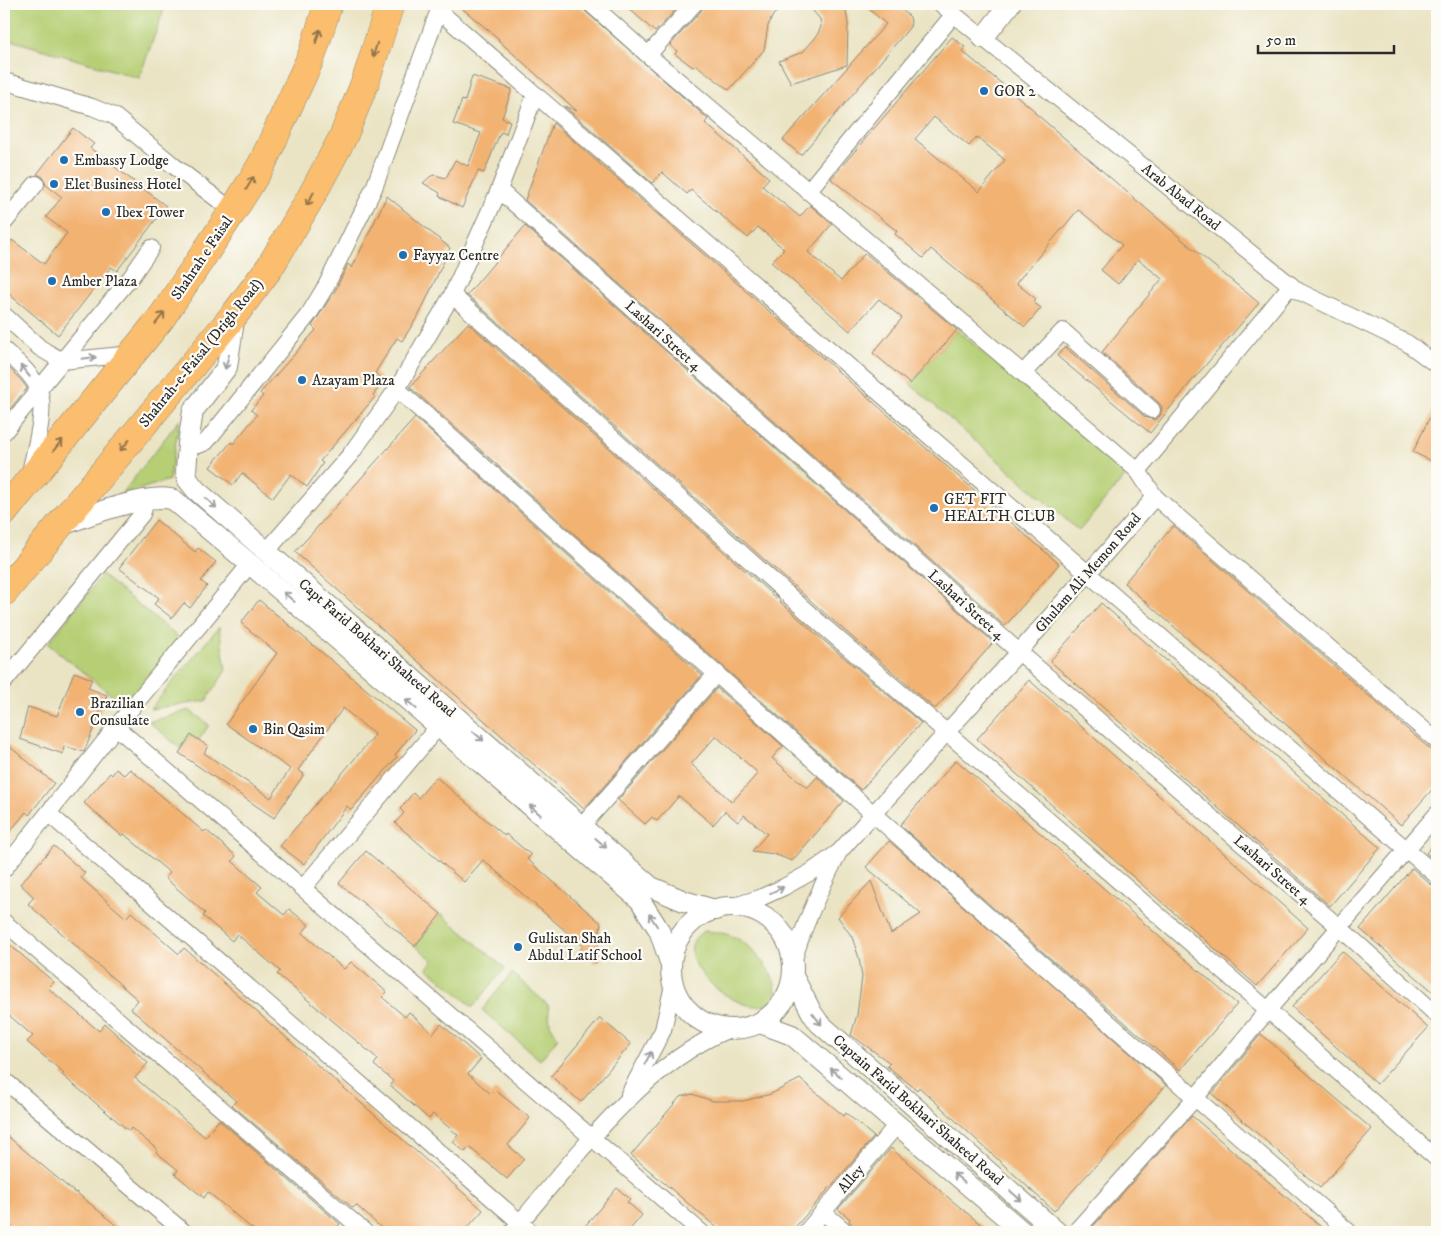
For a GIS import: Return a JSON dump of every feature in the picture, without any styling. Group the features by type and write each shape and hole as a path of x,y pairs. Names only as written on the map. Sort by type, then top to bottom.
{"highway":[{"name":"Shahrah e Faisal","path":"28,483 162,317 233,211 262,164 308,64 328,4"},
{"name":"Shahrah-e-Faisal (Drigh Road)","path":"4,592 235,314 270,267 343,137 366,80 390,4"},
{"path":"4,512 28,483"}],"street":[{"path":"591,4 648,55 1138,471 1155,497 1437,741"},
{"path":"648,55 694,4"},
{"path":"983,38 1010,4"},
{"path":"188,444 199,445 206,442 309,314 326,286 374,188 440,7 535,95 1437,876"},
{"path":"808,191 948,9"},
{"name":"Arab Abad Road","path":"948,9 1298,291 1407,343 1437,365"},
{"path":"4,81 92,106 114,116 174,166 233,211"},
{"path":"4,869 116,727 258,558 350,455 397,389 452,295 499,190 535,95"},
{"path":"4,223 36,184"},
{"name":"Lashari Street 4","path":"499,190 1019,652 1437,1015"},
{"path":"4,432 131,277 151,248"},
{"path":"1138,471 1291,285"},
{"path":"452,295 822,626 1268,1010 1437,1159"},
{"name":"Capt Farid Bokhari Shaheed Road","path":"235,314 227,367 193,411 188,444 186,472 188,480 258,558 438,727 640,900 659,930 671,965"},
{"path":"4,315 40,348 62,361 132,354"},
{"path":"1022,373 1063,331 1152,410"},
{"path":"4,350 23,368 39,388 42,408 28,483"},
{"path":"397,389 1036,959 1349,1232"},
{"name":"Capt Farid Bokhari Shaheed Road","path":"58,526 145,500 161,497 174,500 258,558 581,826 651,887 684,901 723,908"},
{"name":"Ghulam Ali Memon Road","path":"839,852 1155,497"},
{"path":"4,682 142,514 145,500"},
{"path":"581,826 717,674"},
{"path":"116,727 701,1232"},
{"path":"303,888 438,727"},
{"path":"49,814 521,1229 592,1139 626,1101 687,1051 706,1039 727,1030"},
{"path":"1075,1232 1196,1097 1268,1010 1437,814"},
{"path":"673,985 682,1003 696,1018 705,1024 727,1030 738,1030 760,1023 776,1012 787,995 801,935 812,907 839,852"},
{"path":"626,1101 663,1030 673,985 671,965 675,947 685,930 698,917 760,898 784,887 811,872 839,852"},
{"path":"723,908 747,909 762,915 775,924 784,935 790,948 793,969"},
{"path":"4,922 365,1232"},
{"name":"Captain Farid Bokhari Shaheed Road","path":"793,969 812,1013 819,1023 1057,1232"},
{"name":"Captain Farid Bokhari Shaheed Road","path":"760,1023 792,1036 896,1126 1024,1232"},
{"path":"4,1080 184,1232"},
{"name":"Alley","path":"806,1232 896,1126"},
{"path":"823,1212 846,1232"}],"green space":[{"path":"4,4 166,4 139,78 4,38"},
{"path":"957,330 1127,474 1079,531 910,384"},
{"path":"180,419 169,480 121,495"},
{"path":"102,575 185,643 130,710 48,644"},
{"path":"219,627 226,670 206,701 150,709"},
{"path":"189,710 209,725 199,740 191,735 181,749 149,722"},
{"path":"441,914 505,968 473,1007 427,968 433,960 415,946"},
{"path":"705,931 722,933 746,944 763,963 775,985 775,995 770,1002 758,1006 745,1004 731,998 704,977 696,964 692,951 694,940"},
{"path":"512,973 548,1005 550,1024 558,1038 540,1060 482,1010"}],"building":[{"path":"457,4 577,4 708,119 705,123 769,178 762,186 800,217 810,205 832,224 808,252 841,281 865,253 957,330 910,384 873,353 902,318 879,299 850,331 771,262 784,249 758,227 748,238 691,190 687,194 662,172 652,183 564,106 577,111 499,39"},
{"path":"624,4 681,4 655,32"},
{"path":"704,4 787,4 773,15 768,26 764,50 729,90 696,65 693,67 675,54 677,51 670,45 701,11"},
{"path":"807,4 845,4 848,24 847,65 791,83 779,61 803,52 816,37 821,27 820,19"},
{"path":"863,4 895,4 910,17 910,27 801,155 783,140 886,24"},
{"path":"952,37 965,47 962,51 1259,303 1150,433 1057,356 1065,347 1145,417 1155,420 1160,416 1162,407 1159,403 1102,352 1162,279 1138,259 1118,284 1101,270 1122,245 1080,211 1078,210 1016,283 1036,299 1033,302 1041,308 1025,327 931,249 923,258 895,234 897,231 831,179","holes":["934,117 969,146 977,137 1005,160 979,192 915,139"]},
{"path":"472,76 512,89 502,118 510,121 506,134 501,132 498,138 484,173 478,171 462,208 439,196 440,193 423,183 435,175 446,178 455,160 468,166 481,133 453,124 462,100 465,101"},
{"path":"553,123 1059,564 1005,626 525,200"},
{"path":"73,128 94,144 90,148 166,206 117,271 111,267 58,335 4,290 4,251 12,240 44,264 67,233 46,217 62,197 46,185 43,177 37,174"},
{"path":"387,196 450,248 420,313 402,341 397,338 375,373 384,381 373,395 375,397 320,461 323,463 307,487 291,474 273,498 242,473 233,485 210,467 231,442 233,444 257,415 251,410 263,396 260,393 316,330 312,326 335,291 348,264 352,268"},
{"path":"525,226 992,641 992,644 936,708 829,617 467,295"},
{"path":"468,323 815,633 921,723 861,790 410,387"},
{"path":"4,363 27,388 10,409 4,404"},
{"path":"1437,402 1437,464 1413,452"},
{"path":"415,418 702,675 584,809 295,552"},
{"path":"156,520 195,552 198,548 216,562 201,581 207,586 190,608 184,603 172,618 154,604 159,598 119,568"},
{"path":"1173,526 1430,749 1437,751 1437,784 1401,825 1124,583"},
{"path":"259,600 415,730 395,755 397,757 351,810 347,806 304,864 280,846 375,735 343,708 298,770 304,774 274,818 179,753 191,735 208,746 204,753 271,798 290,769 226,724 277,653 241,623"},
{"path":"1101,603 1380,848 1330,906 1050,661"},
{"name":"Brazilian Consulate","path":"74,672 92,679 88,688 107,695 84,752 64,746 63,754 20,739 28,707 57,716"},
{"path":"1029,680 1308,928 1257,986 977,739"},
{"path":"717,688 783,746 772,758 807,788 817,777 844,801 792,861 774,854 752,851 767,834 744,815 738,822 725,811 713,825 679,796 657,821 652,817 645,824 618,800","holes":["716,736 758,773 732,802 691,764"]},
{"path":"4,742 54,783 29,815 26,812 4,839"},
{"path":"956,760 1237,1004 1180,1070 900,825"},
{"path":"116,769 124,775 130,769 204,832 206,830 236,856 232,861 262,887 257,892 284,915 289,909 309,925 302,933 344,969 351,962 387,992 382,997 405,1017 409,1012 433,1034 441,1024 481,1059 468,1074 491,1094 495,1090 530,1118 508,1145 524,1159 507,1179 469,1147 465,1152 453,1142 458,1135 433,1114 429,1119 390,1085 393,1081 374,1065 378,1059 277,974 280,971 237,934 232,941 203,916 205,913 165,878 170,873 124,834 122,836 84,803 110,773 112,775"},
{"path":"436,777 505,836 506,834 531,855 527,859 601,923 596,964 580,950 583,946 483,860 464,882 395,823 404,813 400,809 413,793 418,798"},
{"path":"1437,840 1437,863 1426,853"},
{"path":"889,841 1166,1085 1054,1211 919,1087 917,1090 887,1066 890,1063 851,1035 857,1015 862,977 859,958 852,937 838,917 871,881 891,934 921,914 866,867"},
{"path":"54,846 85,873 81,878 126,918 131,912 179,954 184,948 483,1210 464,1232 386,1232 356,1205 353,1208 232,1105 236,1101 131,1009 138,1000 28,904 34,897 20,884"},
{"path":"366,851 441,914 415,946 339,883"},
{"path":"1412,868 1430,884 1437,886 1437,995 1360,929"},
{"path":"4,940 54,982 48,988 99,1031 105,1024 148,1063 135,1078 205,1137 219,1120 340,1224 332,1232 256,1232 208,1192 204,1198 175,1174 178,1170 156,1152 158,1150 131,1128 129,1131 62,1075 64,1073 27,1042 33,1036 4,1011"},
{"path":"1342,951 1428,1028 1377,1084 1292,1007"},
{"path":"600,1018 631,1044 581,1102 551,1076"},
{"path":"1261,1034 1372,1129 1320,1188 1212,1094"},
{"path":"800,1079 844,1116 846,1113 874,1137 791,1232 722,1232 631,1155 680,1097 692,1094 713,1101 743,1101 771,1094"},
{"path":"1192,1116 1262,1176 1327,1232 1088,1232"},
{"path":"4,1133 124,1232 19,1232 4,1220"},
{"path":"891,1148 990,1232 856,1232 849,1221 850,1219 838,1209"},
{"path":"617,1188 630,1199 627,1202 642,1215 628,1232 580,1232"}],"place":[{"name":"GOR 2","path":"984,91"},
{"name":"Embassy Lodge","path":"64,160"},
{"name":"Elet Business Hotel","path":"54,184"},
{"name":"Ibex Tower","path":"106,212"},
{"name":"Fayyaz Centre","path":"403,255"},
{"name":"Amber Plaza","path":"52,281"},
{"name":"Azayam Plaza","path":"302,380"},
{"name":"GET FIT HEALTH CLUB","path":"934,508"},
{"name":"Brazilian Consulate","path":"80,712"},
{"name":"Bin Qasim","path":"253,729"},
{"name":"Gulistan Shah Abdul Latif School","path":"518,947"}]}
